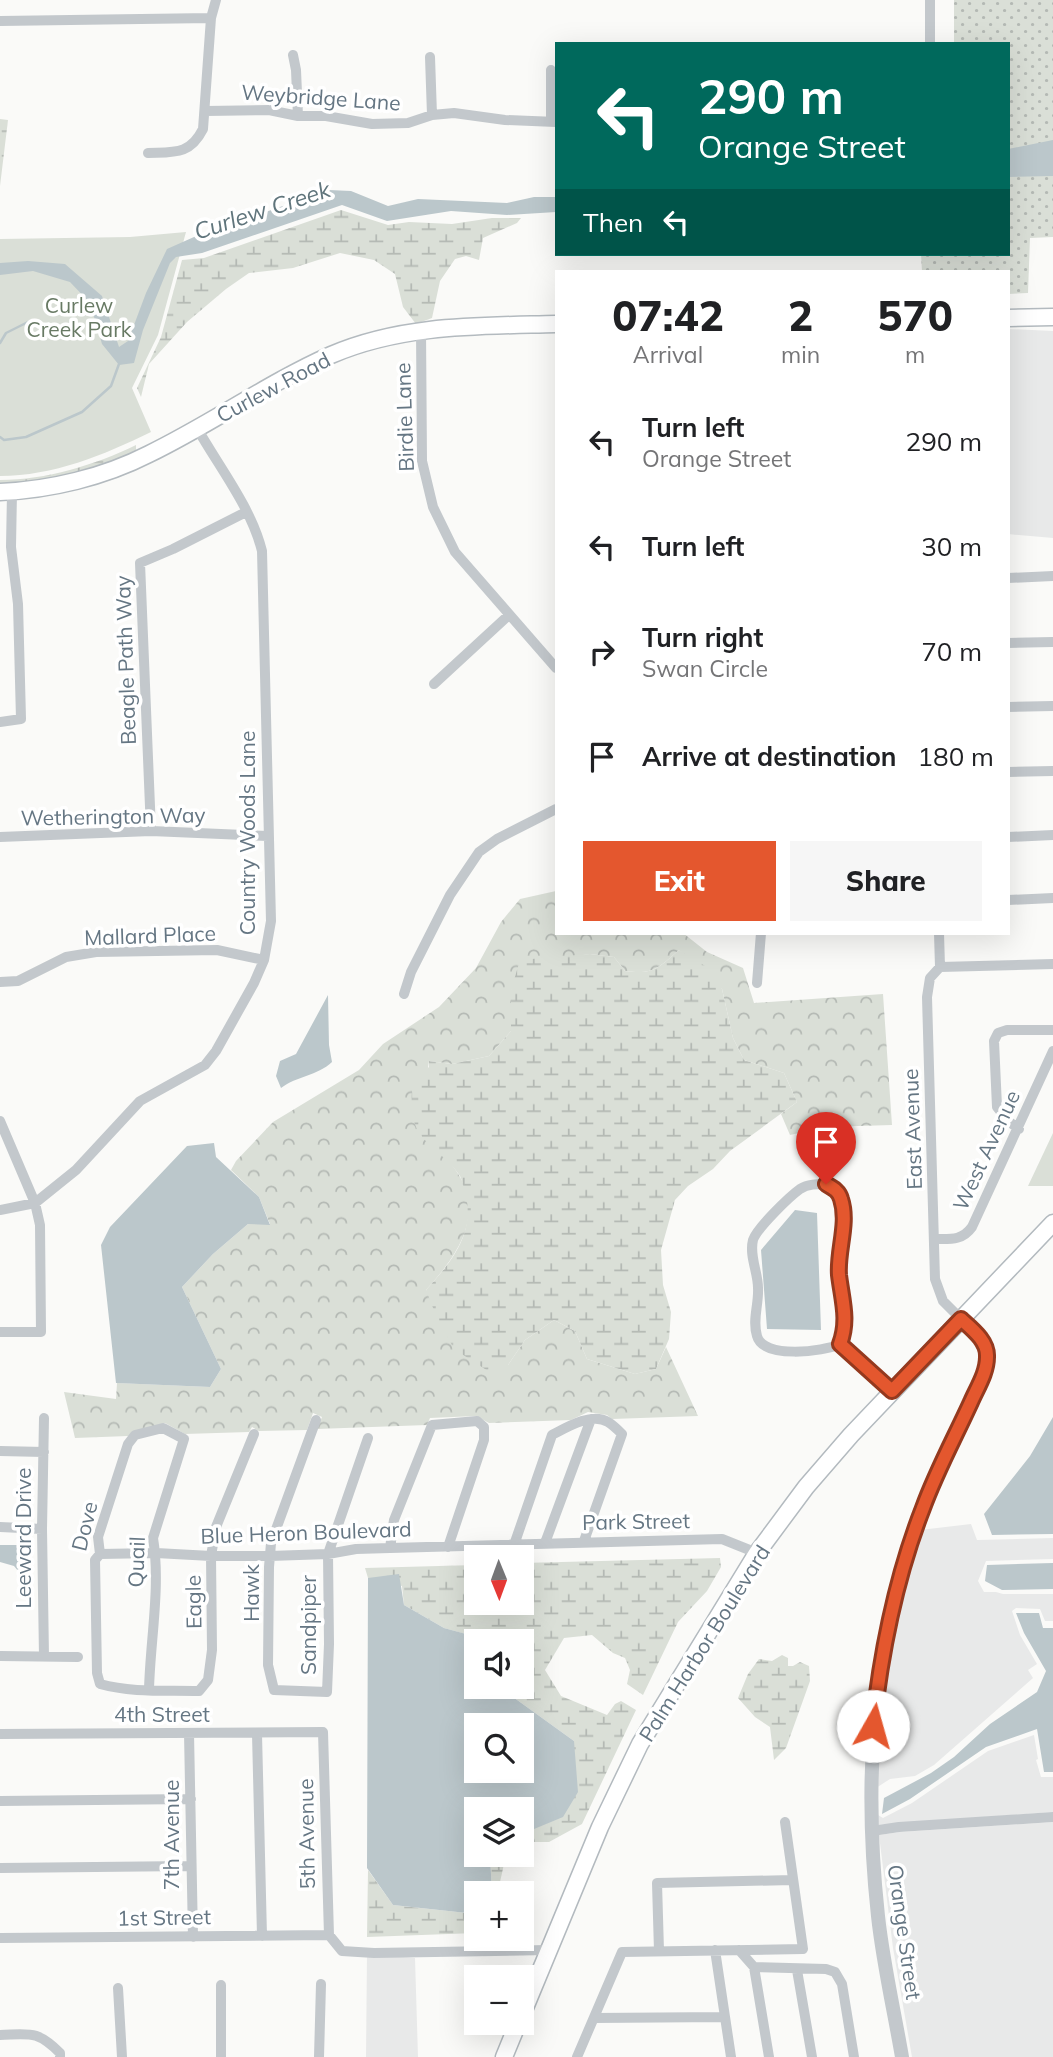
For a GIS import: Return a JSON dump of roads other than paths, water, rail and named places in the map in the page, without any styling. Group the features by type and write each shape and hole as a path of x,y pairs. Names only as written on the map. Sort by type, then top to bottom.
{"main road":[{"path":"1010,318 1053,317"},
{"name":"Curlew Road","path":"6,492 59,484 146,456 332,355 383,337 460,327 555,324"},
{"name":"Palm Harbor Boulevard","path":"534,1985 600,1827 640,1744 757,1553 806,1488 892,1391 1053,1223"},
{"path":"508,2056 514,2035"}],"street":[{"path":"148,153 189,149 203,130 206,111 206,63 211,18 216,0"},
{"path":"930,0 930,42"},
{"path":"0,21 211,18"},
{"path":"293,55 298,116"},
{"path":"430,57 432,115"},
{"path":"551,70 554,121"},
{"name":"Weybridge Lane","path":"206,111 269,110 372,124 408,123 432,115 454,113 505,120 554,121"},
{"name":"Birdie Lane","path":"421,330 422,461 433,508 455,552 555,667"},
{"name":"Country Woods Lane","path":"0,1210 35,1203 76,1170 140,1101 205,1065 254,984 264,960 271,921 262,551 246,512 197,428"},
{"path":"0,722 21,719 18,604 5,546 6,492"},
{"name":"Beagle Path Way","path":"151,831 140,563 246,512"},
{"path":"1010,578 1053,576"},
{"path":"435,684 509,615"},
{"path":"1010,643 1053,642"},
{"path":"1010,708 1053,706"},
{"path":"1010,772 1053,771"},
{"path":"404,994 411,972 450,895 479,852 496,839 555,810"},
{"name":"Wetherington Way","path":"0,837 151,831 268,836"},
{"path":"1010,836 1053,835"},
{"path":"1010,900 1053,898"},
{"path":"757,983 761,935"},
{"name":"East Avenue","path":"939,935 940,967 930,978 927,998 935,1279 943,1301 961,1319"},
{"name":"Mallard Place","path":"0,982 19,981 66,957 96,953 217,950 264,960"},
{"path":"940,967 1053,964"},
{"path":"1019,1129 1007,1121 997,1107 994,1041 998,1033 1007,1030 1053,1030"},
{"name":"West Avenue","path":"934,1240 957,1239 966,1235 1019,1129 1053,1051"},
{"path":"0,1121 35,1203 41,1249 41,1332 0,1332"},
{"path":"826,1184 836,1190 842,1200 843,1233 839,1273 845,1300 845,1330 840,1344 827,1350 775,1351 764,1347 757,1339 754,1325 759,1286 752,1255 753,1241 758,1230 800,1189 811,1185 826,1184"},
{"name":"Orange Street","path":"902,2057 878,1919 872,1831 875,1701 896,1592 923,1507 986,1367 987,1351 983,1340 961,1319"},
{"path":"840,1344 892,1391"},
{"name":"Leeward Drive","path":"44,1418 44,1657"},
{"path":"545,1543 591,1419"},
{"path":"514,1545 552,1435 591,1419 607,1420 622,1434 584,1542"},
{"name":"Hawk","path":"274,1690 268,1665 271,1543 316,1420"},
{"path":"390,1548 394,1520 432,1425 477,1421 484,1427 484,1440 448,1546"},
{"name":"Dove","path":"149,1690 100,1684 97,1673 93,1574 95,1560 100,1554 98,1537 128,1444 135,1435 163,1428 184,1439"},
{"name":"Eagle","path":"149,1690 199,1691 208,1680 212,1650 211,1556 216,1527 254,1434"},
{"name":"Sandpiper","path":"274,1690 327,1692 328,1555 368,1438"},
{"name":"Quail","path":"149,1690 156,1553 153,1538 184,1439"},
{"path":"0,1451 44,1452"},
{"path":"0,1527 42,1529"},
{"name":"Park Street","path":"514,1545 722,1539 757,1553"},
{"name":"Blue Heron Boulevard","path":"100,1554 328,1555 356,1549 464,1546"},
{"path":"0,1656 78,1657"},
{"name":"4th Street","path":"0,1734 323,1732"},
{"name":"5th Avenue","path":"323,1732 329,1935"},
{"name":"7th Avenue","path":"188,1733 193,1937"},
{"path":"257,1734 262,1936"},
{"path":"0,1801 191,1799"},
{"path":"872,1831 1053,1817"},
{"path":"578,2057 622,1952 803,1949 785,1822"},
{"path":"0,1868 190,1866"},
{"path":"659,1951 657,1883 792,1880"},
{"path":"329,1935 342,1951 374,1953 548,1950"},
{"name":"1st Street","path":"0,1938 329,1935"},
{"path":"715,1950 731,2057"},
{"path":"739,1950 754,1967 769,2057"},
{"path":"754,1967 826,1969 835,1972 839,1976 854,2057"},
{"path":"797,1970 812,2057"},
{"path":"319,2057 321,1984"},
{"path":"221,1985 221,2057"},
{"path":"118,1988 122,2057"},
{"path":"594,2018 725,2017"},
{"path":"0,2035 32,2034 45,2038 60,2053 60,2057"}],"waterway":[{"path":"0,343 6,333 28,322"},
{"path":"0,437 4,440 26,437 82,412 111,386 119,364"}],"water label":[{"name":"Curlew Creek","path":"262,210"}],"park label":[{"name":"Curlew Creek Park","path":"79,317"}]}
